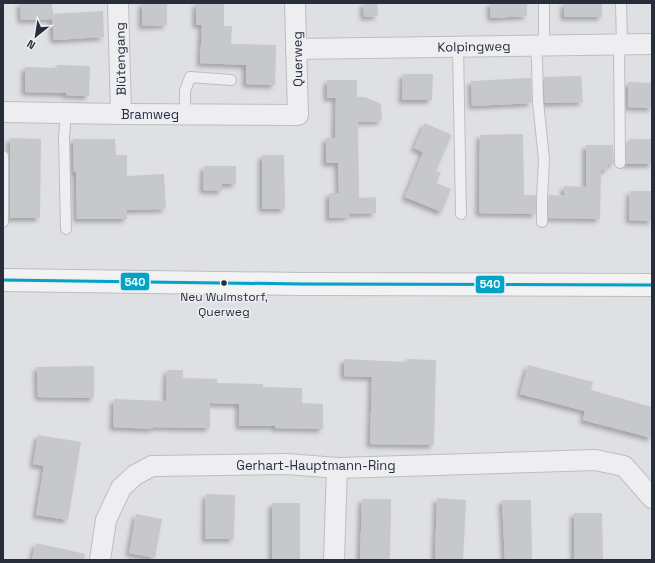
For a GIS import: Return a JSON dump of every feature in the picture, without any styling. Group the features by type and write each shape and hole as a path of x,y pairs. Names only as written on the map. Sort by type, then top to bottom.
{"main road":[{"path":"3,280 302,284 652,285"}],"street":[{"name":"Blütengang","path":"118,3 121,114"},
{"name":"Querweg","path":"296,3 298,115"},
{"name":"Kolpingweg","path":"296,49 652,44"},
{"name":"Bramweg","path":"3,112 298,115"},
{"name":"Gerhart-Hauptmann-Ring","path":"100,560 106,520 121,488 135,475 152,466 287,464 336,468 595,460 624,466 652,498"},
{"path":"334,560 336,468"}],"lane":[{"path":"542,222 544,159 538,102 538,60 544,3"},
{"path":"620,164 621,3"},
{"path":"458,47 461,214"},
{"path":"185,115 184,91 190,77 231,80"},
{"path":"66,113 64,138 66,229"},
{"path":"3,156 3,222"}],"building":[{"path":"20,3 52,3 53,14 103,11 104,37 54,40 52,19 21,20"},
{"path":"142,3 167,3 167,25 142,26"},
{"path":"196,3 224,3 224,26 232,26 231,44 276,45 275,85 246,84 246,65 200,63 202,25 196,25"},
{"path":"363,3 377,3 378,16 364,17"},
{"path":"490,3 527,3 527,16 491,18"},
{"path":"564,3 602,3 602,17 564,17"},
{"path":"57,65 90,66 89,96 66,95 66,93 25,92 25,67 57,68"},
{"path":"403,74 433,74 432,100 402,100"},
{"path":"581,76 583,102 545,103 544,77"},
{"path":"531,78 532,103 472,106 471,81"},
{"path":"327,80 357,80 357,97 365,97 381,104 382,121 358,122 359,198 376,197 376,213 349,214 350,217 329,218 329,193 339,193 338,163 326,163 326,138 335,138 336,98 327,98"},
{"path":"628,82 652,83 652,108 628,107"},
{"path":"425,123 452,135 436,171 441,173 436,183 451,189 442,212 405,197 423,152 414,148"},
{"path":"523,134 524,195 536,195 536,214 479,213 480,135"},
{"path":"10,138 41,139 40,218 10,218"},
{"path":"73,139 115,139 116,155 127,155 127,176 164,174 166,209 127,210 127,219 77,219 76,172 74,172"},
{"path":"630,139 652,139 652,164 626,164 626,144 630,144"},
{"path":"586,145 613,145 614,164 608,164 608,170 601,170 600,219 548,218 549,195 564,196 564,186 586,187"},
{"path":"262,155 284,155 285,209 262,209"},
{"path":"204,166 236,166 236,184 222,184 222,191 203,190"},
{"path":"630,191 652,191 652,221 629,220"},
{"path":"344,359 406,362 407,359 436,360 434,445 370,444 372,377 344,376"},
{"path":"528,365 593,382 591,390 652,407 652,438 583,420 585,411 520,394"},
{"path":"94,366 94,398 38,397 37,367"},
{"path":"167,370 183,370 183,378 217,379 217,383 263,384 263,387 302,388 302,403 323,404 323,429 275,428 275,426 239,426 239,404 210,403 210,428 153,427 153,429 113,427 114,399 166,401"},
{"path":"38,435 81,442 68,520 36,515 44,466 33,464"},
{"path":"206,494 235,495 234,539 205,539"},
{"path":"437,498 466,500 463,560 435,560"},
{"path":"362,499 391,499 390,560 360,560"},
{"path":"502,500 531,500 532,560 505,560"},
{"path":"272,503 300,503 300,560 272,560"},
{"path":"574,513 602,513 603,560 574,560"},
{"path":"136,514 162,519 155,558 129,553"},
{"path":"36,543 85,554 84,560 32,560"}],"transit line":[{"name":"540","path":"3,280 302,284 652,285"}],"place":[{"name":"Neu Wulmstorf, Querweg","path":"224,283"}]}
